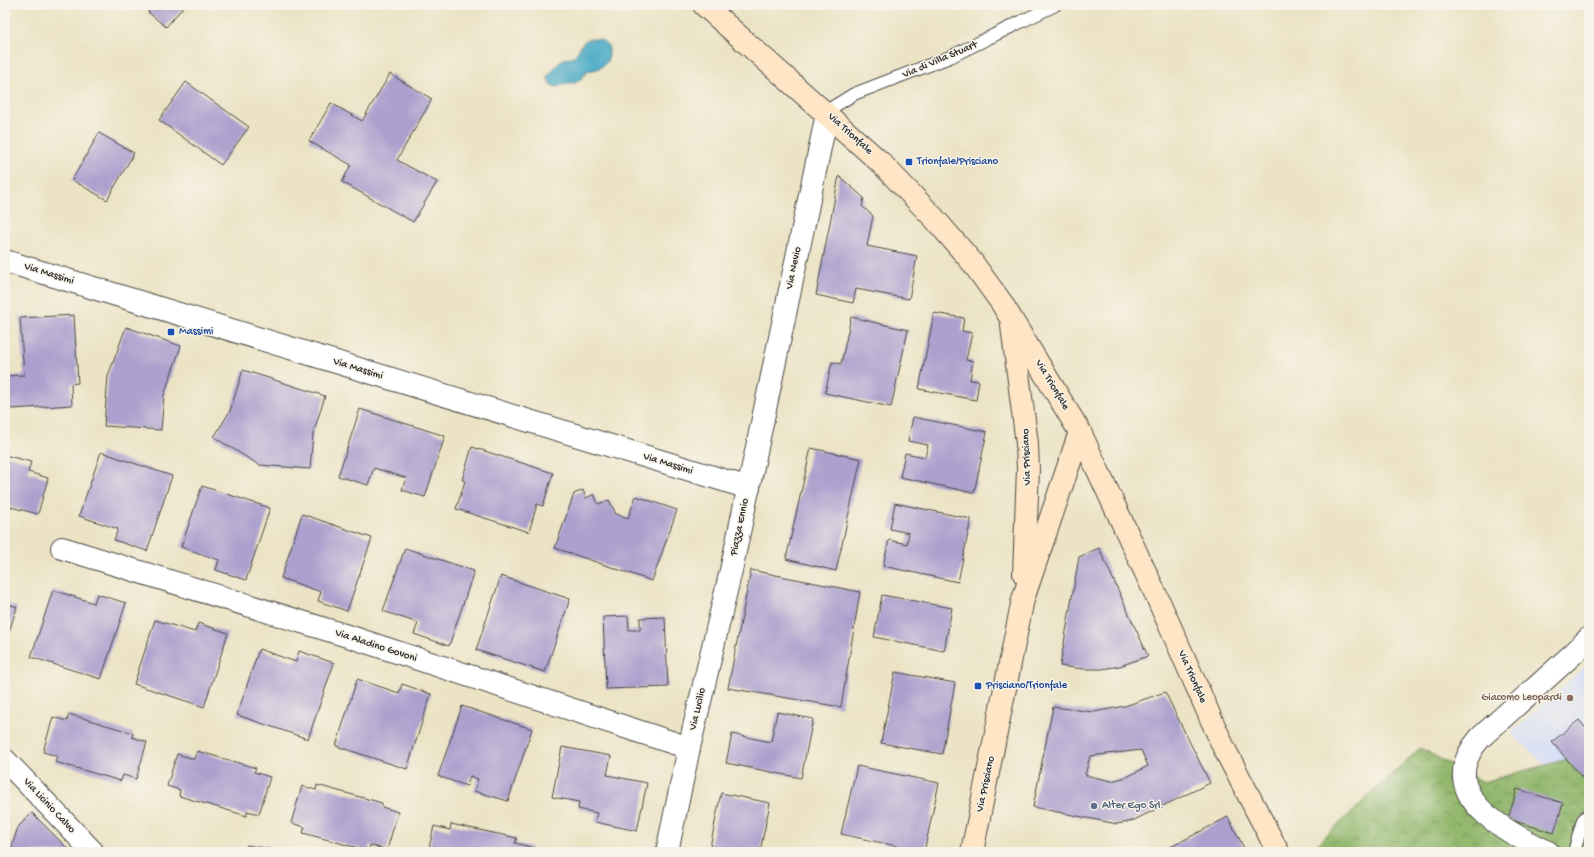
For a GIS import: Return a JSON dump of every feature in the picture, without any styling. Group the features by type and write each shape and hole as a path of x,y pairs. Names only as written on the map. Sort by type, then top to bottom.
{"main road":[{"name":"Via Trionfale","path":"704,5 880,162 934,218 972,262 1010,316 1080,432 1157,597 1224,748 1278,852"},
{"name":"Via Prisciano","path":"1010,316 1026,423 1028,469 1023,599"},
{"name":"Via Prisciano","path":"972,852 1023,599 1080,432"}],"street":[{"name":"Via Nevio","path":"762,422 827,114"},
{"name":"Via Massimi","path":"5,261 712,477"},
{"name":"Piazza Ennio","path":"732,566 762,422"},
{"name":"Piazza Ennio","path":"712,477 749,488"},
{"name":"Via Aladino Govoni","path":"62,548 346,636 689,748"},
{"name":"Via Lucilio","path":"667,852 689,748 732,566"},
{"path":"1548,852 1498,824 1485,814 1468,793 1464,770 1469,754 1480,738 1589,638"},
{"name":"Via Licinio Calvo","path":"5,760 93,852"}],"lane":[{"name":"Via di Villa Stuart","path":"827,114 833,107 854,94 950,57 1055,5"},
{"path":"1574,852 1583,820 1589,814"}],"shaded area":[{"name":"Giacomo Leopardi","path":"1589,663 1589,788 1575,792 1511,733"}],"green space":[{"path":"1420,748 1483,782 1589,753 1589,852 1309,852"}],"water":[{"path":"589,39 599,39 607,44 609,56 607,62 600,68 587,72 579,81 575,83 568,83 557,87 551,85 547,77 561,61 574,56 583,42"}],"building":[{"path":"154,5 185,5 166,27 148,12"},
{"path":"390,74 432,99 397,160 437,182 413,222 342,182 351,165 309,141 331,103 362,121"},
{"path":"186,82 249,127 221,165 159,120"},
{"path":"99,133 134,153 107,200 72,180"},
{"path":"839,176 864,198 862,206 873,216 867,246 917,256 909,299 856,289 853,303 816,295"},
{"path":"934,313 964,318 962,331 972,333 966,360 973,361 970,380 979,381 976,400 919,389"},
{"path":"74,315 78,383 71,384 72,405 12,409 5,404 5,376 24,375 20,318"},
{"path":"851,317 908,330 891,407 825,393 832,362 841,364"},
{"path":"126,327 181,346 164,395 161,430 104,426 108,376"},
{"path":"243,370 325,396 313,434 310,469 259,465 214,437 230,411"},
{"path":"360,409 445,436 425,497 402,490 406,478 374,468 368,485 338,476"},
{"path":"913,417 987,432 974,493 900,477 905,453 925,457 928,445 908,441"},
{"path":"472,447 553,473 543,506 537,504 529,532 456,509 465,481 462,480"},
{"path":"811,448 861,459 836,571 786,559"},
{"path":"101,452 172,476 147,551 114,540 118,529 79,516"},
{"path":"5,455 31,462 28,472 48,478 38,514 7,506 5,513"},
{"path":"202,486 270,508 246,580 216,570 219,560 181,547"},
{"path":"583,490 586,498 594,494 598,504 609,500 616,514 628,518 636,496 677,510 652,581 555,548 574,494"},
{"path":"895,503 971,519 958,582 883,566 889,540 907,544 909,533 890,529"},
{"path":"302,514 372,538 347,611 318,601 321,592 281,578"},
{"path":"5,532 9,533 5,547"},
{"path":"405,548 474,571 449,646 414,634 418,623 383,611"},
{"path":"1099,548 1148,656 1120,666 1102,669 1084,669 1060,666 1079,557"},
{"path":"751,570 860,592 841,707 728,688"},
{"path":"501,576 570,599 545,672 476,650"},
{"path":"53,590 94,603 97,594 126,603 101,679 31,657"},
{"path":"882,595 952,608 944,651 874,637"},
{"path":"5,603 17,607 5,644"},
{"path":"628,616 629,630 640,630 640,618 665,617 668,687 606,689 603,617"},
{"path":"155,620 195,632 198,623 228,633 204,707 134,684"},
{"path":"259,649 296,662 299,651 334,663 308,739 237,715"},
{"path":"895,672 955,683 942,754 881,743"},
{"path":"357,679 399,693 402,684 431,694 407,769 336,746"},
{"path":"1165,692 1210,783 1132,821 1117,824 1033,807 1053,707 1094,712 1125,706","holes":["1141,750 1148,766 1127,777 1111,781 1085,775 1090,756"]},
{"path":"462,706 532,729 508,801 474,791 478,779 470,776 467,786 438,776"},
{"path":"777,712 813,719 801,778 726,763 732,734 771,742"},
{"path":"69,714 133,733 132,737 147,742 136,779 123,775 121,781 55,762 57,756 43,752 53,717 67,721"},
{"path":"1579,720 1589,732 1589,779 1586,782 1552,742"},
{"path":"562,747 611,756 607,775 647,783 637,831 595,822 597,813 578,809 579,802 552,797"},
{"path":"197,751 256,768 254,772 270,777 259,814 247,811 247,816 179,796 180,790 167,786 177,754 194,759"},
{"path":"857,766 939,783 924,852 841,834"},
{"path":"317,785 382,803 382,807 398,812 387,850 370,845 369,851 303,833 305,827 291,823 302,786 316,790"},
{"path":"1517,789 1563,803 1554,833 1508,819"},
{"path":"721,793 770,803 760,852 709,852"},
{"path":"32,813 71,852 10,852 18,827"},
{"path":"1228,817 1246,852 1161,852"},
{"path":"451,824 517,838 515,843 531,847 530,852 428,852 434,826 450,830"},
{"path":"247,845 281,851 281,852 245,852"},
{"path":"1028,849 1040,851 1040,852 1028,852"}],"place":[{"name":"Trionfale/Prisciano","path":"909,162"},
{"name":"Massimi","path":"171,332"},
{"name":"Prisciano/Trionfale","path":"978,686"},
{"name":"Giacomo Leopardi","path":"1570,698"},
{"name":"Alter Ego Srl.","path":"1094,806"}]}
